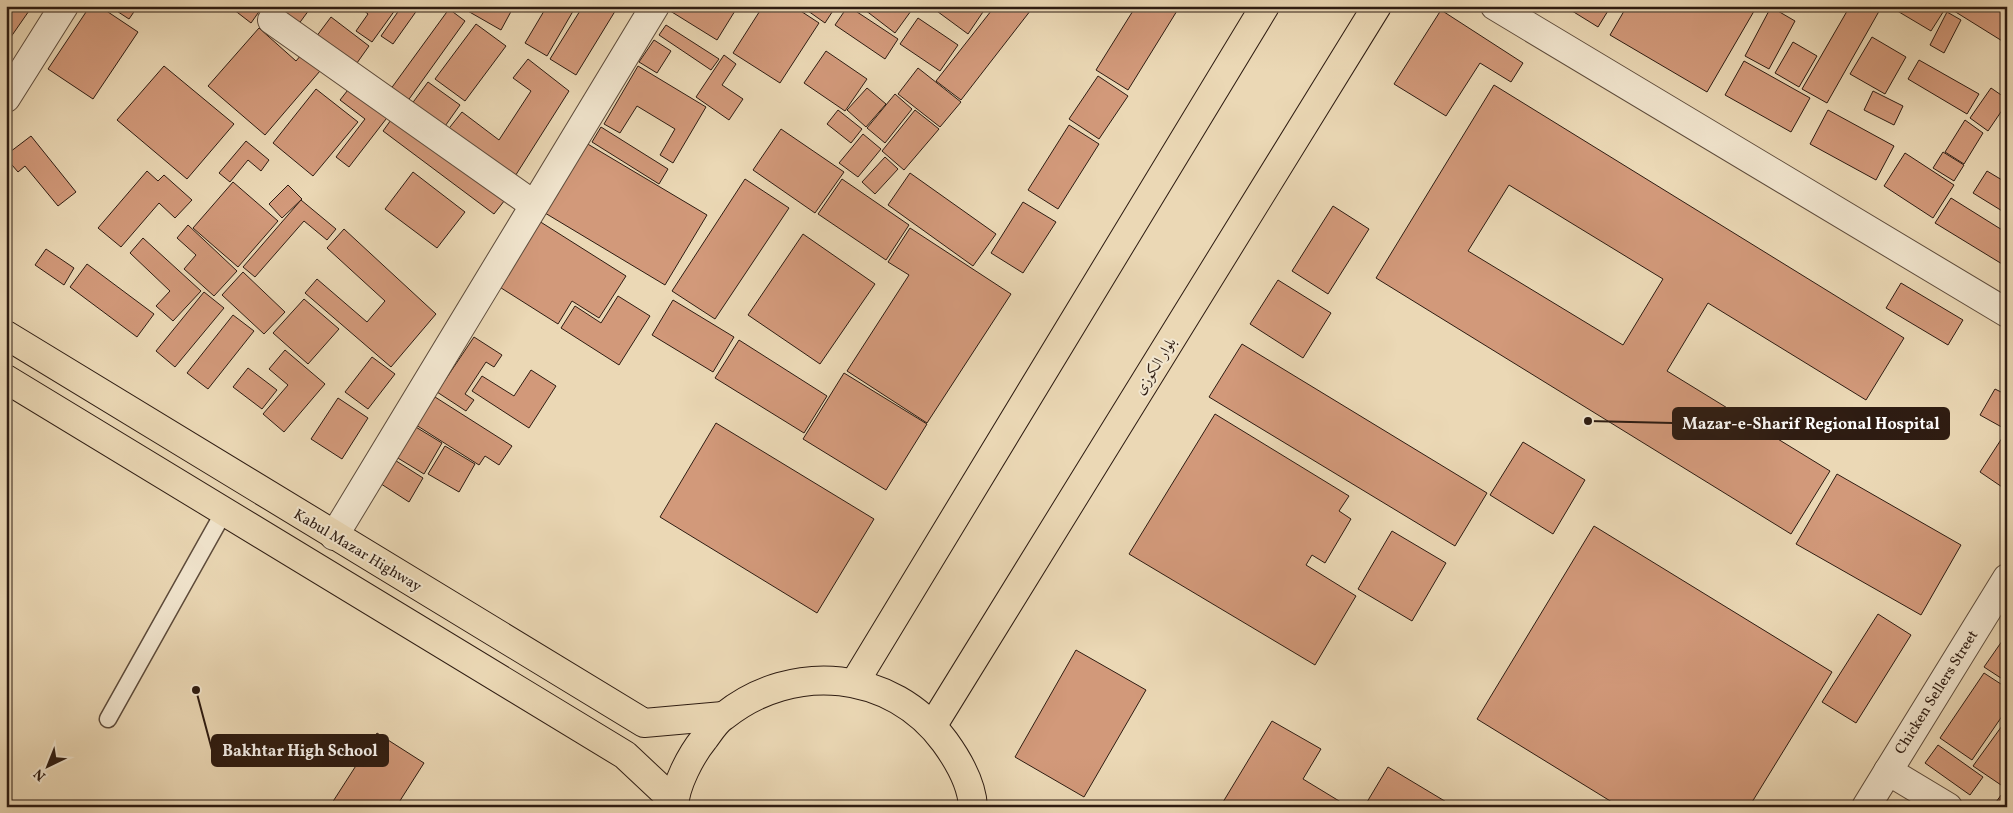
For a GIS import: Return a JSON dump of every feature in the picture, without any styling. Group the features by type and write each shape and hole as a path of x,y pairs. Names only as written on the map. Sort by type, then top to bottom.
{"main road":[{"path":"855,682 1265,6"},
{"name":"بلوار الکوزی","path":"932,725 1377,6"},
{"name":"Kabul Mazar Highway","path":"6,335 644,723 723,716"},
{"path":"6,379 225,510 625,755 674,804 691,755 723,716 762,691 808,680 855,682 897,698 932,725 959,761 973,807"}],"street":[{"path":"6,98 64,6"},
{"path":"334,536 655,6"},
{"path":"1494,6 2007,313"},
{"path":"272,20 534,205"},
{"name":"Chicken Sellers Street","path":"1866,807 2007,578"},
{"path":"1888,771 1948,807"}],"lane":[{"path":"108,719 225,510"}],"building":[{"path":"14,6 31,8 6,44 6,17"},
{"path":"90,6 99,6 138,32 93,99 48,69"},
{"path":"109,6 138,6 129,19"},
{"path":"229,6 263,6 251,23"},
{"path":"268,6 312,6 295,29"},
{"path":"358,6 398,6 372,42 356,31 368,14"},
{"path":"402,6 420,6 393,44 381,36"},
{"path":"468,6 514,6 501,30 466,10"},
{"path":"547,6 576,6 547,56 525,43"},
{"path":"583,6 617,8 576,75 550,59"},
{"path":"668,6 738,6 717,40 667,9"},
{"path":"763,6 793,6 819,23 780,83 733,53"},
{"path":"801,6 836,6 825,23"},
{"path":"848,6 898,39 885,59 835,25"},
{"path":"868,6 905,6 911,11 895,33 865,10"},
{"path":"930,6 987,6 968,34"},
{"path":"995,6 1034,6 961,100 936,81"},
{"path":"1136,6 1180,6 1128,90 1096,70"},
{"path":"1564,6 1611,6 1598,27"},
{"path":"1627,6 1757,6 1707,92 1610,35"},
{"path":"1850,6 1882,6 1827,103 1802,89"},
{"path":"1889,6 1941,6 1945,9 1931,31"},
{"path":"1946,6 1997,6 2007,12 2007,44"},
{"path":"1771,7 1795,21 1769,69 1745,56"},
{"path":"449,9 465,21 407,102 390,90"},
{"path":"1441,10 1523,63 1511,82 1480,63 1446,116 1394,84"},
{"path":"1947,12 1961,20 1944,53 1930,45"},
{"path":"331,17 369,46 352,70 313,41"},
{"path":"918,18 958,45 940,71 900,44"},
{"path":"476,24 506,46 465,101 435,79"},
{"path":"666,25 719,59 711,70 659,35"},
{"path":"259,28 296,61 307,48 326,64 265,135 208,86"},
{"path":"1872,37 1906,57 1885,94 1850,74"},
{"path":"654,40 671,51 657,73 639,62"},
{"path":"1793,42 1817,56 1799,87 1775,73"},
{"path":"826,51 867,79 845,111 804,83"},
{"path":"724,55 736,64 722,85 743,99 729,120 696,97"},
{"path":"528,59 569,91 512,181 446,132 462,112 499,140 531,91 513,78"},
{"path":"1919,60 1979,94 1967,114 1908,79"},
{"path":"1744,61 1810,98 1791,132 1725,95"},
{"path":"164,66 234,124 187,179 117,120"},
{"path":"638,66 706,107 673,163 660,155 675,129 637,106 620,133 604,124"},
{"path":"918,68 961,102 940,127 898,94"},
{"path":"1098,76 1128,96 1099,139 1069,119"},
{"path":"355,81 393,110 349,167 336,157 365,119 340,100"},
{"path":"428,82 460,105 443,129 411,105"},
{"path":"1494,85 1904,338 1866,400 1708,303 1667,371 1830,471 1791,534 1376,278","holes":["1509,185 1663,279 1623,345 1468,251"]},
{"path":"867,88 886,104 866,127 847,110"},
{"path":"1991,88 2007,99 2007,103 1988,131 1970,118"},
{"path":"316,89 358,122 313,176 273,143"},
{"path":"1873,91 1903,106 1894,125 1864,110"},
{"path":"895,94 912,109 885,143 867,128"},
{"path":"838,110 862,129 851,143 827,124"},
{"path":"915,110 939,129 904,170 882,151"},
{"path":"1828,110 1894,146 1876,180 1810,144"},
{"path":"396,113 508,196 494,214 383,131"},
{"path":"1965,120 1983,133 1964,164 1945,152"},
{"path":"1069,125 1099,144 1058,209 1028,190"},
{"path":"601,127 668,169 659,184 592,142"},
{"path":"781,129 844,172 815,213 753,170"},
{"path":"863,134 881,149 858,177 839,163"},
{"path":"31,136 76,192 58,206 25,166 18,172 6,158 6,155"},
{"path":"246,141 269,160 261,171 248,160 230,182 219,173"},
{"path":"586,143 707,215 665,285 545,213"},
{"path":"1943,152 1964,165 1954,181 1933,168"},
{"path":"1905,153 1954,185 1933,218 1884,186"},
{"path":"885,157 898,169 875,194 862,182"},
{"path":"147,171 158,181 164,175 192,200 175,218 159,203 121,247 98,228"},
{"path":"1987,171 2007,183 2007,214 1973,193"},
{"path":"413,172 465,212 437,248 385,209"},
{"path":"910,173 996,234 973,266 888,205"},
{"path":"745,179 789,208 715,319 672,291"},
{"path":"842,179 909,225 886,260 818,214"},
{"path":"233,182 278,221 238,267 193,228"},
{"path":"288,185 302,199 282,218 269,204"},
{"path":"1951,198 2007,233 2007,267 1935,223"},
{"path":"301,200 336,229 327,240 304,221 255,277 243,267"},
{"path":"1023,202 1056,222 1023,273 991,253"},
{"path":"1333,206 1369,229 1328,294 1292,271"},
{"path":"539,221 626,276 599,318 572,301 558,324 498,286"},
{"path":"188,225 237,271 214,296 184,269 196,255 177,238"},
{"path":"910,228 1011,294 927,423 847,371 909,275 888,262"},
{"path":"344,229 436,314 391,367 305,293 317,279 367,322 385,301 327,248"},
{"path":"803,234 875,284 820,364 748,315"},
{"path":"143,238 201,291 173,321 156,306 170,291 130,253"},
{"path":"46,249 74,268 64,285 35,265"},
{"path":"87,264 154,314 137,337 70,287"},
{"path":"243,272 285,312 264,334 222,295"},
{"path":"1278,280 1331,313 1303,358 1250,324"},
{"path":"1901,283 1963,320 1948,345 1886,308"},
{"path":"204,292 224,308 175,367 156,351"},
{"path":"618,296 650,316 619,365 561,328 575,306 601,323"},
{"path":"304,299 339,329 308,364 273,333"},
{"path":"673,300 734,337 713,372 652,335"},
{"path":"233,315 254,331 208,389 187,373"},
{"path":"474,337 502,355 494,367 486,362 465,394 474,400 466,411 437,392"},
{"path":"739,340 827,396 804,433 715,378"},
{"path":"1242,344 1487,493 1455,546 1209,397"},
{"path":"285,350 325,384 284,432 263,414 288,385 269,369"},
{"path":"372,357 395,374 368,409 345,392"},
{"path":"248,368 277,390 262,409 233,387"},
{"path":"531,370 556,386 529,428 472,391 482,376 514,396"},
{"path":"844,373 927,424 886,490 803,439"},
{"path":"1995,389 2007,395 2007,430 1980,415"},
{"path":"435,397 512,446 499,465 485,456 479,465 416,425"},
{"path":"338,398 368,418 342,459 311,439"},
{"path":"1215,414 1349,496 1339,511 1351,519 1325,563 1312,555 1306,565 1356,596 1315,665 1129,554"},
{"path":"406,421 442,443 424,474 388,452"},
{"path":"716,423 874,519 817,613 660,517"},
{"path":"2004,435 2007,437 2005,489 1980,472"},
{"path":"1523,442 1585,480 1553,534 1490,495"},
{"path":"445,446 475,464 459,492 428,474"},
{"path":"390,457 423,478 409,502 375,480"},
{"path":"1837,474 1961,545 1921,615 1796,544"},
{"path":"1594,526 1832,672 1749,807 1620,807 1477,719"},
{"path":"1392,531 1446,563 1412,621 1358,589"},
{"path":"1878,614 1911,635 1856,723 1822,702"},
{"path":"2007,634 2007,682 1984,667"},
{"path":"1076,650 1146,690 1084,797 1015,757"},
{"path":"1984,673 2007,688 2007,709 1972,760 1940,738"},
{"path":"2007,719 2007,777 2001,785 1973,766"},
{"path":"1272,721 1321,749 1303,779 1349,807 1220,807"},
{"path":"377,733 424,763 396,807 337,807 332,803"},
{"path":"1938,745 1983,777 1970,795 1925,763"},
{"path":"1388,767 1453,806 1453,807 1364,807"},
{"path":"2007,787 2007,807 2003,807 1996,802"}],"place":[{"name":"Mazar-e-Sharif Regional Hospital","path":"1588,421"},
{"name":"Bakhtar High School","path":"196,690"}]}
